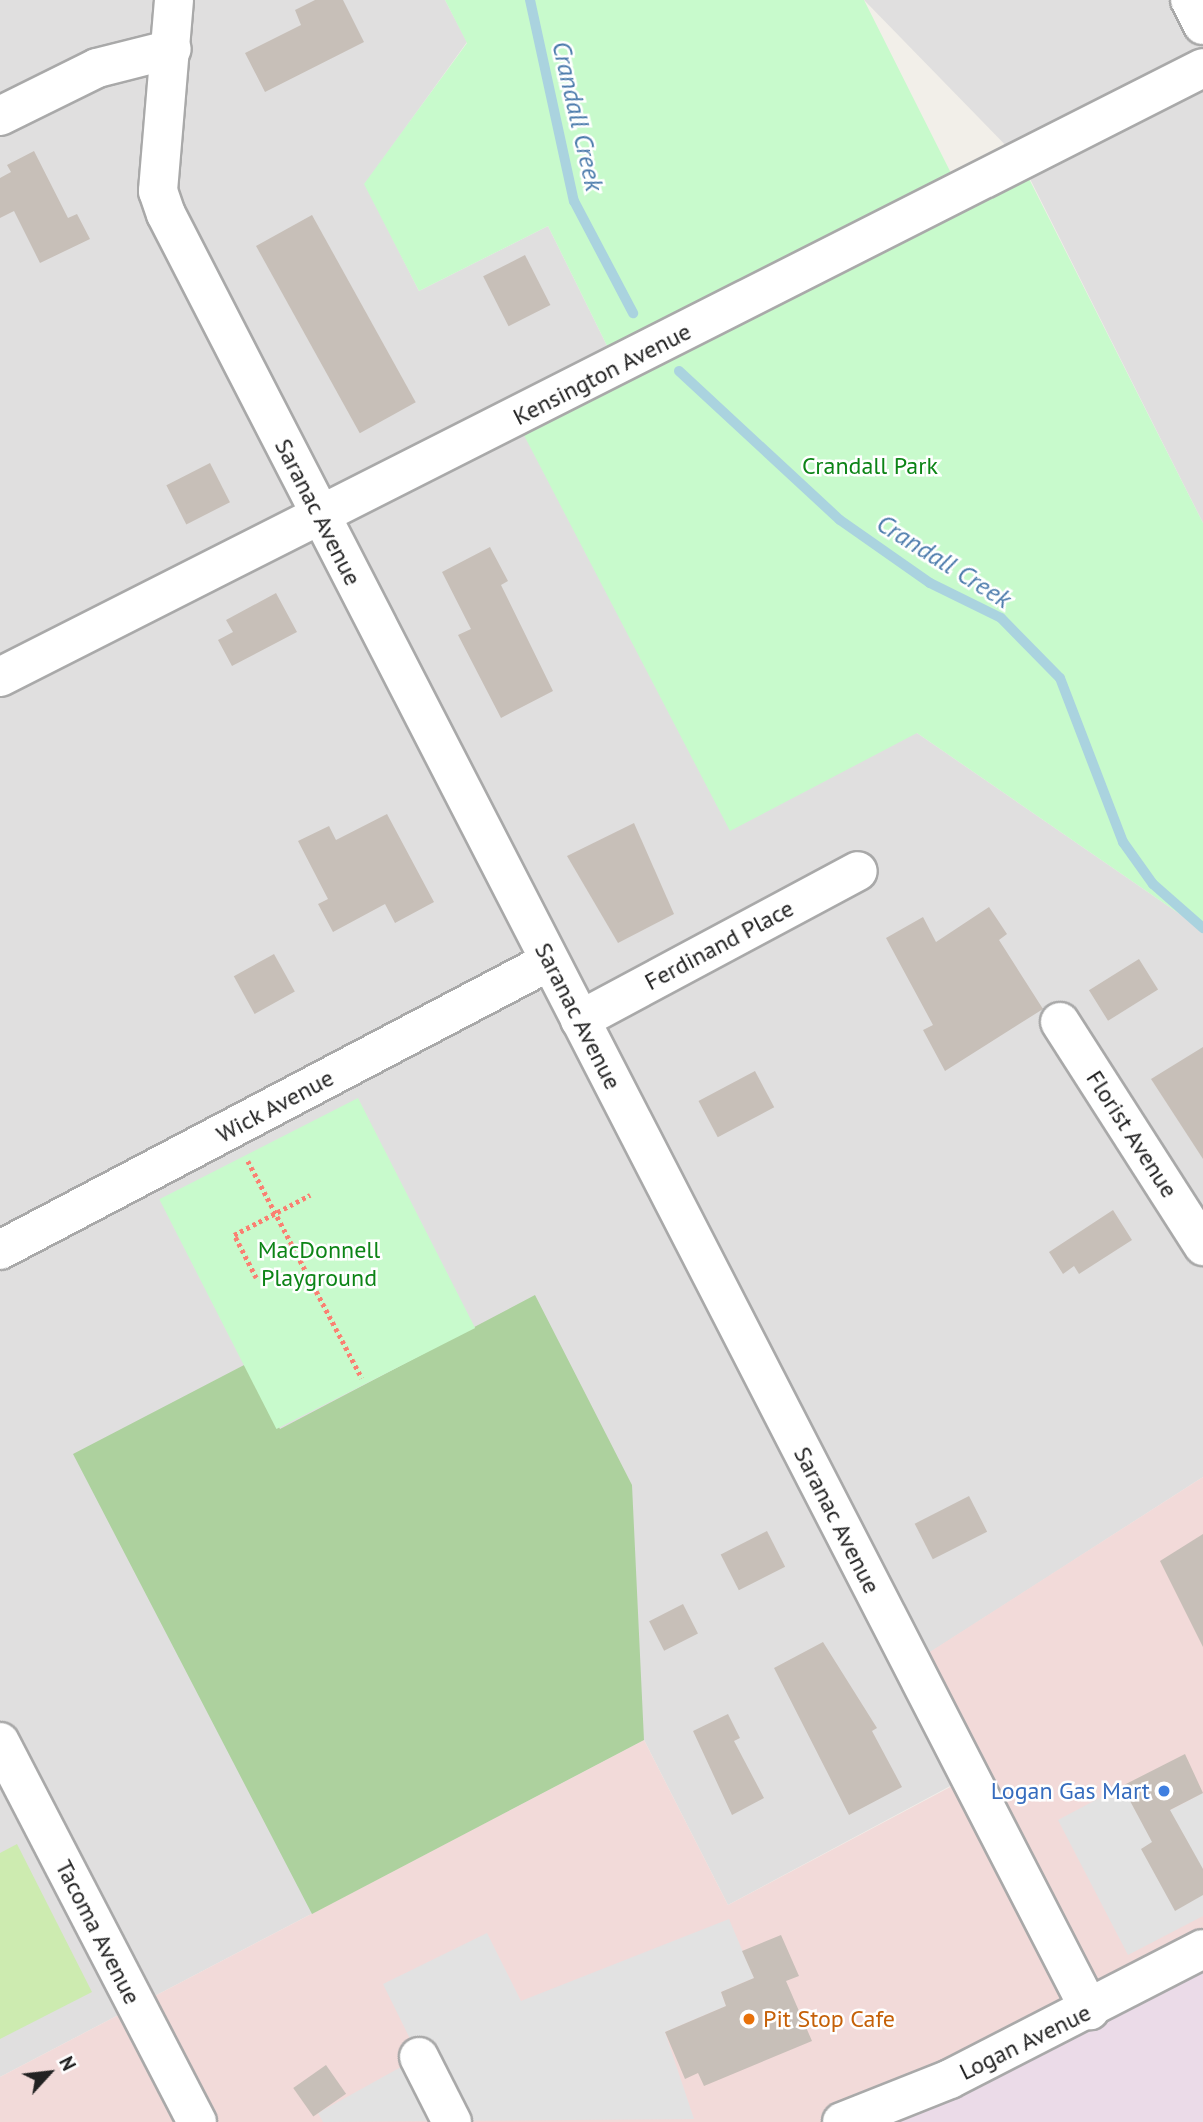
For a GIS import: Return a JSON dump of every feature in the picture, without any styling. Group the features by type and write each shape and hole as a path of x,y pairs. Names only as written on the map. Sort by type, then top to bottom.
{"street":[{"name":"Saranac Avenue","path":"174,0 173,50 158,191 321,517 1090,2010"},
{"path":"1190,0 1203,25"},
{"path":"0,116 97,68 173,50"},
{"name":"Kensington Avenue","path":"0,677 321,517 1203,68"},
{"name":"Ferdinand Place","path":"580,1020 858,871"},
{"name":"Wick Avenue","path":"0,1250 550,961"},
{"name":"Florist Avenue","path":"1060,1022 1203,1246"},
{"name":"Tacoma Avenue","path":"0,1742 197,2122"},
{"name":"Logan Avenue","path":"842,2122 885,2115 1203,1949"},
{"path":"419,2057 452,2122"}],"path":[{"path":"232,1129 362,1378"},
{"path":"256,1278 234,1235 310,1195"}],"shaded area":[{"path":"0,0 445,0 467,42 365,184 419,291 548,226 617,366 917,733 1203,930 1203,1477 912,1664 969,1776 728,1905 644,1740 0,2077"},
{"path":"864,0 1203,0 1203,523 1021,161"},
{"path":"1203,1477 1203,1949 889,2122 0,2122 0,2077 644,1740 728,1905 969,1777 911,1664"},
{"path":"1122,1786 1143,1824 1203,1793 1203,1916 1128,1955 1058,1820"},
{"path":"729,1919 754,1978 721,1992 726,2006 665,2032 694,2119 323,2122 318,2113 419,2057 383,1984 487,1933 521,2001"},
{"path":"1203,1949 1203,2122 889,2122"}],"green space":[{"name":"Crandall Park","path":"445,0 864,0 960,191 1020,161 1203,523 1203,930 917,733 730,831 515,418 617,366 548,226 419,291 364,184 467,43"},
{"name":"MacDonnell Playground","path":"358,1098 475,1328 276,1429 159,1199"},
{"path":"535,1295 632,1485 644,1740 312,1914 73,1454 246,1364 280,1429"},
{"path":"17,1844 92,1992 0,2039 0,1853"}],"building":[{"path":"315,0 343,0 364,42 265,92 245,53 301,25 295,10"},
{"path":"34,151 68,218 77,214 90,239 40,263 14,211 0,218 0,178 11,172 7,165"},
{"path":"312,215 416,402 360,433 256,246"},
{"path":"525,255 550,305 509,326 483,276"},
{"path":"210,463 230,502 186,524 166,485"},
{"path":"490,547 508,581 501,585 553,691 501,718 458,635 471,629 442,572"},
{"path":"276,593 297,632 232,666 218,640 233,632 226,620"},
{"path":"387,814 434,902 395,923 385,904 333,932 318,904 328,899 298,841 329,826 336,840"},
{"path":"634,823 674,914 618,943 567,856"},
{"path":"989,907 1007,934 999,940 1043,1009 945,1071 923,1030 933,1025 886,938 923,917 936,942"},
{"path":"274,954 295,992 255,1014 234,976"},
{"path":"1139,959 1158,990 1108,1021 1089,990"},
{"path":"1203,1047 1203,1159 1151,1079"},
{"path":"755,1071 774,1107 718,1137 698,1101"},
{"path":"1113,1210 1132,1240 1079,1274 1074,1266 1063,1274 1049,1252"},
{"path":"969,1496 987,1532 933,1559 915,1524"},
{"path":"767,1531 785,1567 739,1590 721,1555"},
{"path":"1203,1534 1203,1647 1160,1561"},
{"path":"683,1604 698,1633 664,1651 649,1621"},
{"path":"823,1642 877,1728 872,1731 902,1787 849,1815 774,1668"},
{"path":"728,1714 740,1738 734,1741 764,1798 732,1815 693,1731"},
{"path":"1185,1754 1203,1793 1170,1810 1203,1869 1203,1895 1175,1911 1141,1849 1152,1842 1122,1786"},
{"name":"Pit Stop Cafe","path":"781,1935 799,1976 786,1981 812,2041 704,2086 698,2073 685,2079 665,2032 726,2006 721,1992 754,1978 742,1951"},
{"path":"326,2065 346,2094 313,2117 293,2088"}],"waterway":[{"name":"Crandall Creek","path":"530,0 574,201 633,313"},
{"name":"Crandall Creek","path":"679,371 840,520 930,583 1001,618 1060,678 1123,842 1153,884 1203,928"}],"place":[{"name":"Logan Gas Mart","path":"1164,1791"},
{"name":"Pit Stop Cafe","path":"749,2019"}]}
